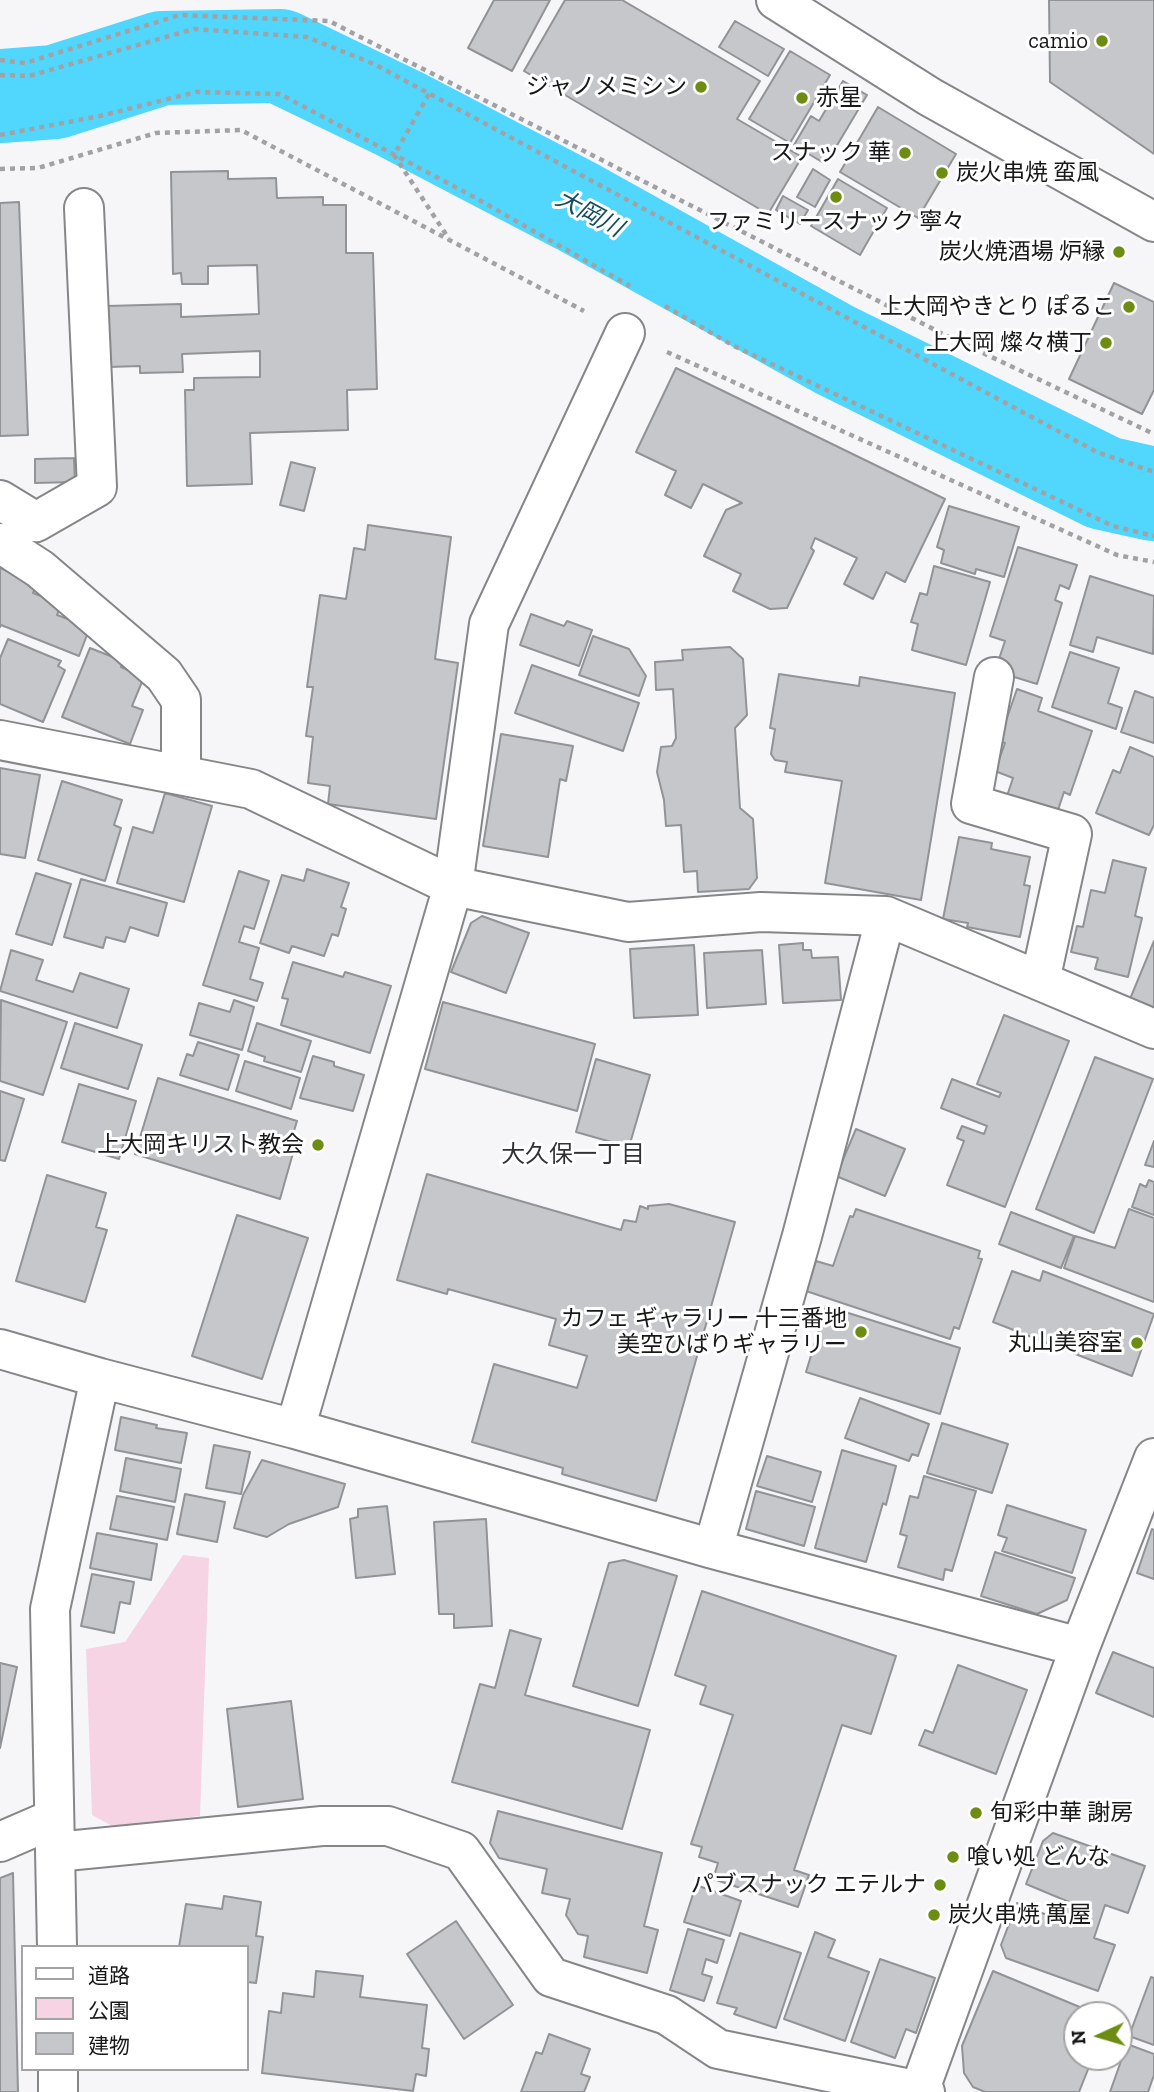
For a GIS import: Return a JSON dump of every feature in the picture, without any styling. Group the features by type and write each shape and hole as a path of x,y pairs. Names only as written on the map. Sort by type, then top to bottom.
{"street":[{"path":"776,0 930,97 1154,222"},
{"path":"0,500 36,522 97,487 84,208"},
{"path":"295,1429 453,886 489,624 625,332"},
{"path":"0,543 40,569 164,675 181,700 181,775"},
{"path":"994,677 971,804 1072,834 1040,981"},
{"path":"0,740 251,789 453,886 628,922 761,912 886,916 1154,1029"},
{"path":"713,1549 802,1236 886,916"},
{"path":"0,1349 295,1429 713,1549 1080,1647"},
{"path":"57,1945 50,1609 100,1378"},
{"path":"0,1842 55,1836 388,1826 461,1851 551,1977 667,2015 718,2049 923,2091 1080,1647 1154,1458"},
{"path":"58,2071 58,2092"}],"path":[{"path":"0,60 25,63 180,15 329,21 931,328 1154,434"},
{"path":"0,75 29,76 194,29 307,37 374,64 1097,452 1154,472"},
{"path":"0,135 100,116 196,92 280,94 474,197 640,292"},
{"path":"394,155 429,94"},
{"path":"394,155 450,240"},
{"path":"663,305 734,346 1113,526 1154,536"}],"green space":[{"path":"183,1555 209,1558 200,1816 114,1827 92,1815 86,1649 125,1642"}],"building":[{"path":"494,0 550,0 512,71 468,48"},
{"path":"565,0 622,0 760,81 737,119 802,157 768,214 524,71"},
{"name":"camio","path":"1049,0 1154,0 1154,154 1050,82"},
{"path":"735,21 784,49 768,76 719,47"},
{"path":"790,51 830,75 790,143 749,119"},
{"path":"843,81 867,95 836,147 822,162 794,145 811,116 819,121"},
{"path":"878,107 956,154 918,218 840,172"},
{"path":"813,169 830,180 815,207 797,197"},
{"path":"228,171 228,179 276,178 277,198 323,197 323,205 346,205 346,253 373,253 377,389 347,390 348,430 250,433 252,484 187,486 185,390 194,390 194,378 260,377 260,351 182,354 183,372 140,373 140,366 109,367 107,306 181,304 181,317 259,314 257,265 208,266 208,284 182,284 181,273 173,274 171,172"},
{"path":"838,179 887,208 860,255 811,226"},
{"path":"783,196 808,210 800,224 776,210"},
{"path":"19,202 28,435 0,436 0,203"},
{"path":"1114,283 1154,302 1154,390 1142,414 1069,379"},
{"path":"676,368 945,499 905,582 886,572 873,599 844,584 857,558 815,538 811,548 814,551 787,608 770,609 733,591 741,574 704,556 726,510 742,503 703,484 691,508 665,495 676,471 636,452"},
{"path":"74,458 75,482 35,483 35,459"},
{"path":"291,462 315,468 304,511 280,505"},
{"path":"949,506 1019,527 1004,577 976,569 975,574 941,563 944,550 937,547"},
{"path":"368,525 451,537 435,659 458,663 436,819 328,804 330,786 308,783 313,737 306,736 313,687 307,687 320,595 346,599 354,548 365,550"},
{"path":"1018,547 1077,565 1069,589 1060,585 1055,600 1062,603 1037,684 995,671 1005,641 990,636"},
{"path":"934,566 990,582 966,665 912,650 918,624 911,622 920,593 927,595"},
{"path":"0,568 38,583 33,593 62,604 57,615 90,627 79,656 1,625 0,627"},
{"path":"1090,576 1154,596 1153,654 1097,637 1093,652 1070,645"},
{"path":"531,614 564,626 567,621 592,630 579,666 520,645"},
{"path":"593,636 629,649 646,676 639,696 579,675"},
{"path":"8,639 61,661 58,666 65,670 43,722 0,704 0,658"},
{"path":"730,647 743,659 747,715 735,728 740,808 753,819 757,878 749,889 698,892 697,871 684,872 681,825 666,826 664,800 657,772 661,747 672,746 676,738 673,689 656,690 655,662 683,660 682,650"},
{"path":"90,648 123,661 121,667 144,677 132,706 143,710 130,744 62,717"},
{"path":"1070,652 1119,668 1108,703 1122,708 1116,729 1052,707"},
{"path":"532,665 639,703 623,751 515,713"},
{"path":"779,674 859,686 860,677 955,693 921,900 825,883 842,781 785,772 787,762 775,760 771,754 775,729 770,728"},
{"path":"1017,689 1042,698 1038,711 1092,731 1070,795 1064,792 1057,813 1007,796 1013,778 995,771 1005,743 999,741"},
{"path":"1135,691 1154,698 1154,743 1121,732"},
{"path":"501,734 573,746 566,781 560,779 548,857 483,846"},
{"path":"1130,747 1154,757 1154,825 1149,835 1096,813 1113,770 1120,773"},
{"path":"0,768 40,775 25,858 0,854"},
{"path":"62,781 122,800 114,825 121,828 105,881 38,860"},
{"path":"165,793 212,806 184,902 117,883 133,827 153,833"},
{"path":"959,837 992,843 991,849 1030,857 1024,885 1030,886 1020,937 967,927 968,923 943,919"},
{"path":"1113,860 1146,868 1135,916 1142,918 1128,977 1095,969 1098,958 1071,952 1077,926 1083,927 1091,890 1105,893"},
{"path":"307,869 349,883 341,907 346,909 338,936 332,934 324,956 292,946 289,953 260,943 282,875 304,881"},
{"path":"239,871 269,881 254,929 244,926 239,942 259,948 250,979 263,983 257,1001 203,985"},
{"path":"36,873 71,884 52,945 16,934"},
{"path":"81,879 167,903 158,936 130,927 125,942 106,937 103,948 64,937"},
{"path":"482,916 529,933 506,993 451,972 471,923"},
{"path":"1154,941 1154,1009 1130,999"},
{"path":"803,943 803,950 811,950 812,958 838,957 841,1000 783,1003 779,945"},
{"path":"694,945 698,1015 634,1018 630,949"},
{"path":"11,950 43,960 36,980 73,992 80,973 129,989 117,1028 0,991"},
{"path":"762,950 766,1004 707,1008 704,953"},
{"path":"293,962 343,977 345,972 391,986 370,1053 281,1025 288,999 282,998"},
{"path":"1,1000 67,1022 43,1095 0,1081"},
{"path":"234,1000 254,1007 242,1050 190,1035 199,1003 230,1012"},
{"path":"443,1002 595,1044 577,1111 425,1069"},
{"path":"1004,1015 1069,1041 1005,1207 947,1185 964,1141 957,1138 962,1126 984,1134 987,1126 941,1108 952,1079 999,1097 1001,1093 977,1084"},
{"path":"75,1023 142,1045 128,1089 61,1068"},
{"path":"257,1023 311,1041 301,1072 264,1061 265,1057 248,1051"},
{"path":"198,1042 239,1055 228,1090 180,1075 187,1054 193,1056"},
{"path":"313,1056 364,1075 353,1111 300,1098"},
{"path":"1095,1057 1153,1079 1094,1233 1036,1209"},
{"path":"596,1059 650,1075 629,1147 576,1132"},
{"path":"245,1061 300,1078 291,1109 236,1091"},
{"path":"158,1078 297,1121 290,1144 295,1146 280,1199 135,1154"},
{"path":"79,1084 136,1101 119,1159 62,1142"},
{"path":"0,1091 24,1099 5,1161 0,1160"},
{"path":"856,1129 905,1149 885,1196 836,1176"},
{"path":"1154,1141 1154,1167 1145,1165"},
{"path":"427,1174 621,1230 624,1220 636,1222 640,1206 648,1209 648,1206 669,1204 735,1222 656,1501 562,1474 563,1468 472,1442 494,1364 577,1388 587,1356 549,1345 556,1319 448,1289 447,1294 397,1280"},
{"path":"47,1175 106,1193 96,1227 107,1230 85,1302 16,1281"},
{"path":"1149,1180 1154,1182 1154,1215 1132,1207 1140,1184 1146,1187"},
{"path":"856,1209 980,1251 978,1258 982,1259 959,1329 954,1327 950,1339 806,1291 816,1261 833,1266 850,1216 853,1217"},
{"path":"1129,1209 1154,1218 1154,1302 1064,1268 1075,1236 1115,1248"},
{"path":"1011,1212 1074,1236 1061,1268 999,1244"},
{"path":"237,1215 308,1238 262,1379 192,1356"},
{"path":"1012,1271 1040,1281 1043,1271 1154,1314 1132,1376 993,1322"},
{"path":"826,1306 960,1348 940,1414 806,1372"},
{"path":"860,1398 929,1424 918,1456 912,1454 909,1461 845,1438"},
{"path":"121,1417 157,1425 156,1428 187,1433 181,1463 115,1450"},
{"path":"942,1423 1008,1444 992,1493 927,1473"},
{"path":"214,1445 250,1452 241,1494 206,1488"},
{"path":"842,1450 896,1466 866,1562 815,1548"},
{"path":"767,1456 821,1472 812,1502 757,1486"},
{"path":"126,1458 181,1469 175,1502 120,1491"},
{"path":"262,1460 345,1484 338,1507 289,1524 267,1537 234,1528 243,1495"},
{"path":"924,1476 976,1491 952,1571 945,1569 943,1580 898,1567 907,1536 900,1534 910,1496 918,1498"},
{"path":"756,1491 815,1507 804,1546 746,1529"},
{"path":"185,1494 225,1502 217,1542 177,1534"},
{"path":"117,1496 174,1507 167,1540 110,1529"},
{"path":"1007,1505 1086,1530 1072,1573 1002,1551 1007,1538 998,1535"},
{"path":"387,1506 395,1574 356,1578 350,1519 358,1517 358,1509"},
{"path":"486,1519 492,1626 454,1628 454,1614 439,1614 434,1522"},
{"path":"1152,1529 1154,1530 1154,1579 1137,1573"},
{"path":"97,1533 157,1544 151,1580 90,1568"},
{"path":"995,1552 1075,1578 1067,1600 1037,1614 981,1596"},
{"path":"624,1560 677,1576 638,1706 573,1686 609,1563"},
{"path":"92,1574 134,1582 130,1604 120,1602 114,1633 81,1626"},
{"path":"702,1591 896,1656 871,1734 842,1725 794,1870 809,1875 798,1907 713,1879 718,1863 699,1857 702,1847 691,1844 733,1715 700,1704 706,1686 675,1675"},
{"path":"510,1630 541,1639 525,1695 650,1730 622,1829 452,1782 480,1684 495,1688"},
{"path":"1113,1652 1154,1668 1154,1717 1096,1693"},
{"path":"0,1663 17,1667 0,1748"},
{"path":"958,1665 1027,1690 996,1774 919,1745 925,1730 933,1733"},
{"path":"291,1701 303,1799 238,1807 227,1709"},
{"path":"498,1811 662,1853 644,1926 658,1930 647,1973 584,1957 588,1936 578,1934 566,1915 570,1899 542,1893 547,1869 499,1858 490,1843"},
{"path":"1053,1833 1145,1866 1128,1913 1105,1905 1094,1938 1115,1945 1098,1991 1006,1958 1001,1945 1017,1903 1062,1921 1069,1902 1026,1884 1043,1841"},
{"path":"13,1873 18,2092 0,2092 0,1878"},
{"path":"696,1885 741,1901 730,1936 684,1922"},
{"path":"224,1896 261,1902 256,1936 263,1937 256,1983 248,1982 248,1945 179,1945 186,1904 222,1909"},
{"path":"456,1921 513,2005 464,2039 407,1954"},
{"path":"688,1929 724,1940 717,1963 706,1959 702,1974 712,1977 704,2001 670,1990"},
{"path":"815,1932 835,1940 828,1957 869,1972 845,2041 784,2019"},
{"path":"740,1933 801,1953 776,2028 734,2014 737,2008 717,2003"},
{"path":"880,1959 935,1978 916,2033 906,2029 895,2058 851,2042"},
{"path":"316,1971 363,1976 360,1997 427,2005 422,2048 429,2049 426,2076 416,2074 413,2091 262,2073 269,2011 281,2013 283,1993 314,1997"},
{"path":"993,1971 1065,2001 1063,2001 1063,2071 1087,2071 1079,2092 985,2092 973,2087 964,2073 962,2046"},
{"path":"1151,1977 1154,1978 1154,2045 1133,2037 1133,2025"},
{"path":"549,2034 590,2049 581,2074 590,2077 584,2092 521,2092 536,2052 542,2054"},
{"path":"1133,2046 1154,2054 1154,2075 1148,2092 1110,2092 1117,2071 1133,2071"}],"waterway":[{"name":"大岡川","path":"0,96 55,92 162,58 280,56 400,114 578,207 835,350 1104,483 1154,494"}],"place":[{"name":"camio","path":"1102,41"},
{"name":"ジャノメミシン","path":"701,87"},
{"name":"赤星","path":"802,98"},
{"name":"スナック 華","path":"905,153"},
{"name":"炭火串焼 蛮風","path":"942,173"},
{"name":"ファミリースナック 寧々","path":"836,197"},
{"name":"炭火焼酒場 炉縁","path":"1119,252"},
{"name":"上大岡やきとり ぽるこ","path":"1129,307"},
{"name":"上大岡 燦々横丁","path":"1106,343"},
{"name":"上大岡キリスト教会","path":"318,1145"},
{"name":"カフェ ギャラリー 十三番地 美空ひばりギャラリー","path":"861,1332"},
{"name":"丸山美容室","path":"1137,1343"},
{"name":"旬彩中華 謝房","path":"976,1813"},
{"name":"喰い処 どんな","path":"953,1857"},
{"name":"パブスナック エテルナ","path":"940,1885"},
{"name":"炭火串焼 萬屋","path":"934,1915"}],"district":[{"name":"大久保一丁目","path":"573,1155"}]}
